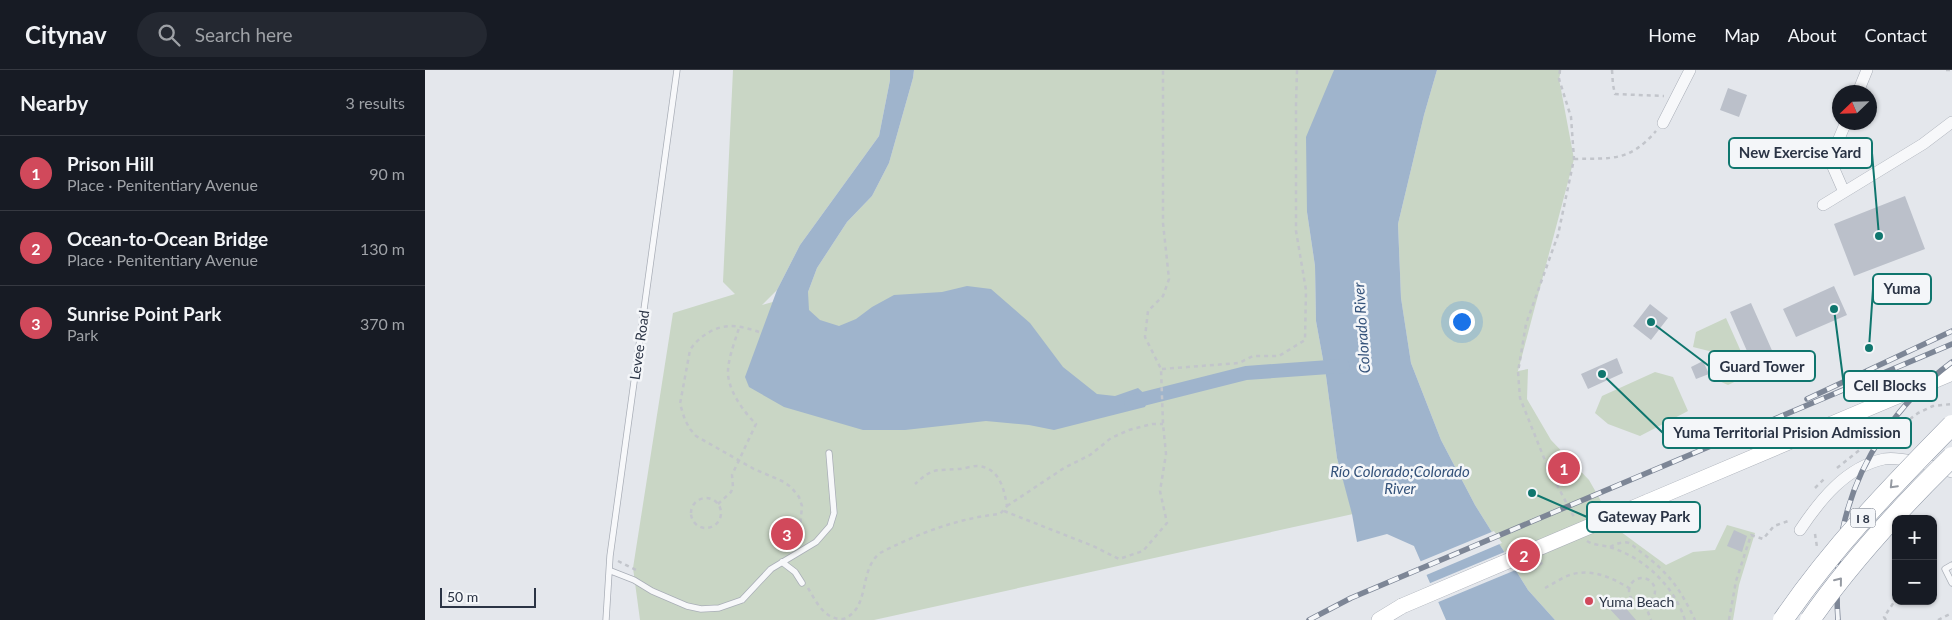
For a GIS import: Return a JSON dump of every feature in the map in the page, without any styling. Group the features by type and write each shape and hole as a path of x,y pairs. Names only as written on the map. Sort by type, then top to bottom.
{"highway":[{"name":"I 8","path":"1783,620 1805,588 1869,510 1952,425"},
{"name":"I 8","path":"1810,620 1826,597 1877,535 1952,457"}],"street":[{"path":"1663,123 1690,70"},
{"path":"1861,85 1867,70"},
{"path":"1823,205 1923,144 1952,122"},
{"path":"1843,130 1830,160 1844,192"},
{"path":"1379,620 1402,606 1952,373"},
{"path":"1800,530 1816,506 1850,473 1866,466 1885,459 1915,462 1952,472"}],"lane":[{"name":"Levee Road","path":"606,620 611,556 677,70"},
{"path":"611,571 687,606 719,608 742,600 771,569 817,542 830,526 833,513 829,453"},
{"path":"782,562 795,572 802,583"},
{"path":"1952,565 1945,569 1952,583"}],"path":[{"path":"1004,511 1093,546 1119,559 1143,551 1167,523 1160,491 1166,454 1161,369 1145,337 1148,311 1163,296 1169,279 1163,223 1163,70"},
{"path":"1161,369 1239,363 1253,356 1279,356 1305,340 1306,290 1296,231 1297,70"},
{"path":"1560,70 1559,79 1571,117 1575,159 1558,235 1526,324 1517,372 1520,398 1548,468 1579,526"},
{"path":"1612,70 1615,94 1677,97"},
{"path":"1946,70 1952,70"},
{"path":"1575,159 1610,158 1630,154 1643,146 1663,123"},
{"path":"718,504 731,492 733,487 732,475 756,424 747,415 737,399 731,387 728,371 739,328"},
{"path":"1007,506 1064,468 1089,455 1111,438 1129,430 1152,424 1163,424"},
{"path":"705,498 718,504 720,519 714,526 704,528 695,524 691,510 696,502 705,498"},
{"path":"1583,534 1588,543 1610,547 1632,557 1653,572 1669,588 1685,620"},
{"path":"798,543 805,541"},
{"path":"1610,547 1620,543 1629,543 1658,565 1672,579 1684,597 1695,620"},
{"path":"611,556 638,572"},
{"path":"1545,588 1572,574 1596,573 1629,588"},
{"path":"1641,578 1646,579 1652,584 1655,592 1652,599 1645,604 1636,603 1629,592 1629,588 1634,581 1641,578"},
{"path":"1652,584 1659,578"},
{"path":"1645,604 1651,620"},
{"path":"1886,620 1885,617 1892,605"},
{"path":"1938,620 1952,613"}],"green space":[{"path":"733,70 890,70 890,80 879,136 800,245 777,290 762,305 808,292 817,268 847,222 872,196 889,163 914,70 1334,70 1307,212 1315,266 1316,321 1326,376 1337,458 1353,514 874,620 640,620 633,568 673,313 735,294 723,282"},
{"path":"1437,70 1561,70 1559,79 1574,159 1518,371 1528,369 1527,399 1551,440 1589,480 1617,529 1666,565 1693,552 1715,550 1727,525 1755,533 1739,585 1733,620 1555,620 1528,590 1475,505 1441,440 1411,363 1401,298 1398,224 1424,115"},
{"path":"1726,318 1751,374 1728,385 1719,381 1713,370 1716,359 1713,352 1693,347 1696,332"},
{"path":"1655,372 1673,377 1688,411 1640,436 1608,424 1595,413 1602,396"}],"water":[{"path":"890,70 914,70 889,163 872,196 847,222 817,268 808,292 809,310 820,320 839,326 856,319 872,307 894,295 942,292 967,286 991,289 1030,323 1063,367 1097,394 1115,396 1138,388 1149,398 1145,407 1054,430 1029,425 986,421 905,430 863,430 784,407 749,387 745,377 777,290 800,245 879,136 890,80"},
{"name":"Río Colorado;Colorado River","path":"1334,70 1437,70 1424,115 1398,224 1401,298 1411,363 1441,440 1475,505 1528,590 1555,620 1446,620 1414,546 1387,534 1357,542 1352,514 1337,458 1326,376 1316,321 1315,266 1307,212 1306,137"}],"pier":[{"path":"1494,531 1502,543 1424,576 1419,562"},
{"path":"1507,551 1518,569 1436,603 1428,584"}],"building":[{"path":"1728,88 1747,95 1739,117 1720,110"},
{"path":"1905,196 1925,249 1854,276 1834,224"},
{"path":"1834,286 1847,315 1796,337 1783,309"},
{"path":"1751,303 1778,364 1757,374 1730,312"},
{"path":"1650,304 1668,318 1651,340 1633,326"},
{"path":"1617,358 1623,373 1588,389 1581,374"},
{"path":"1703,361 1709,374 1696,379 1691,367"},
{"path":"1734,530 1747,536 1742,552 1727,546"},
{"path":"1616,597 1636,620 1620,620 1606,605"}],"waterway":[{"path":"1131,402 1246,373 1343,366"}],"railway":[{"path":"1807,399 1952,331"},
{"path":"1309,620 1351,598 1952,344"},
{"path":"1838,620 1837,574 1839,550 1849,504 1858,480 1869,457 1897,415 1932,378 1952,362"}],"place":[{"name":"New Exercise Yard","path":"1879,236"},
{"name":"Cell Blocks","path":"1834,309"},
{"name":"Guard Tower","path":"1651,322"},
{"name":"Yuma","path":"1869,348"},
{"name":"Yuma Territorial Prision Admission","path":"1602,374"},
{"name":"Prison Hill","path":"1564,468"},
{"name":"Gateway Park","path":"1532,493"},
{"name":"Sunrise Point Park","path":"787,534"},
{"name":"Ocean-to-Ocean Bridge","path":"1524,555"},
{"name":"Yuma Beach","path":"1589,601"}],"water label":[{"name":"Colorado River","path":"1361,328"}]}
